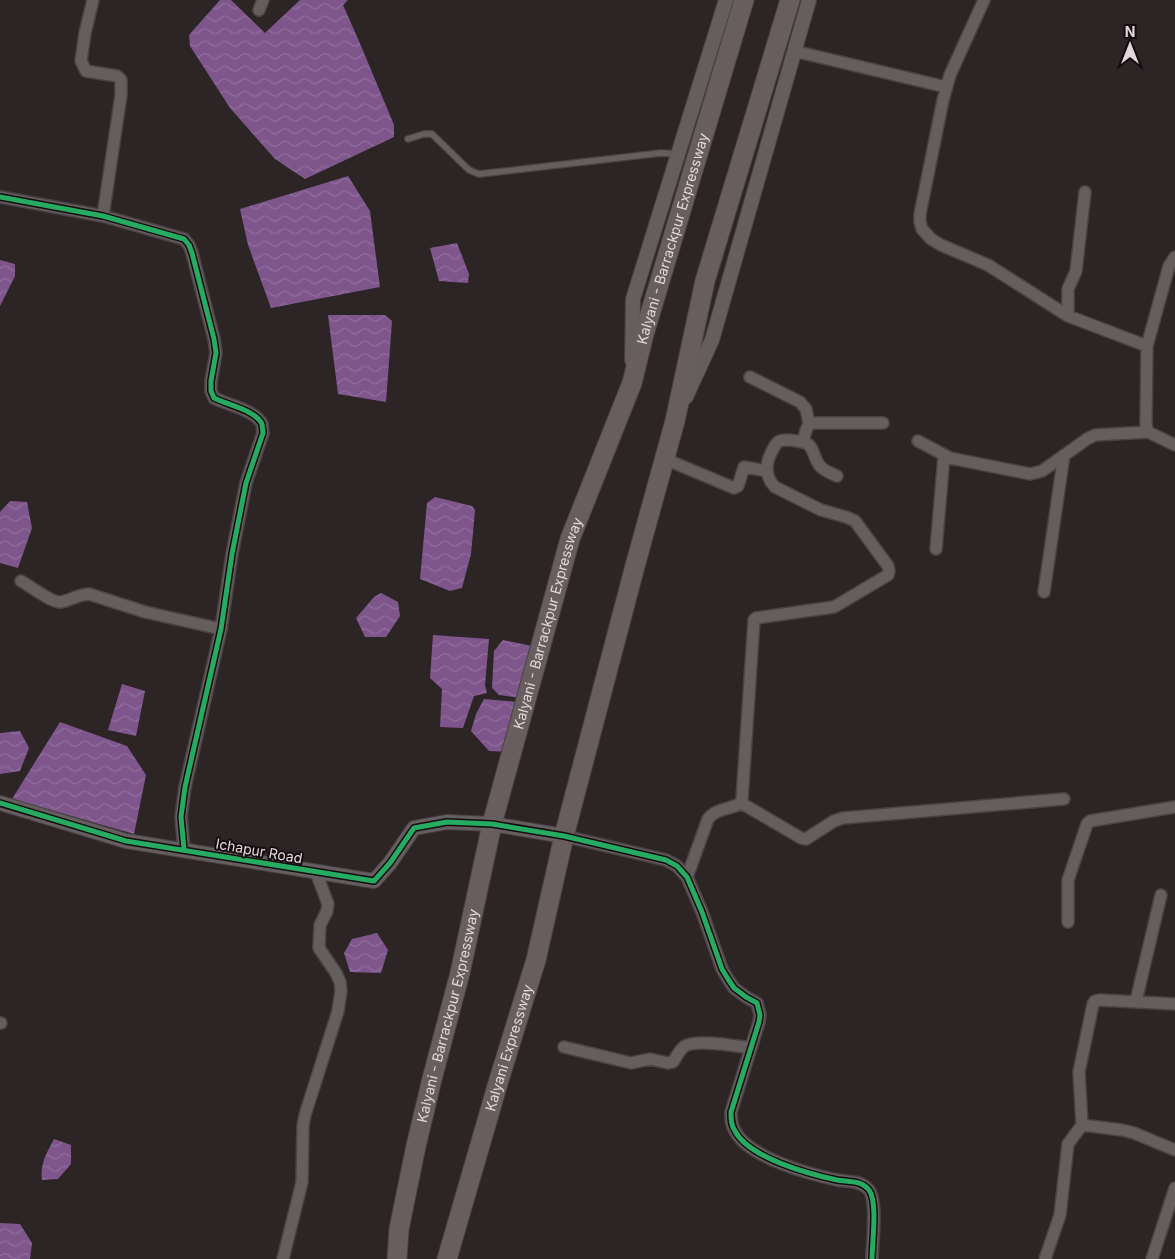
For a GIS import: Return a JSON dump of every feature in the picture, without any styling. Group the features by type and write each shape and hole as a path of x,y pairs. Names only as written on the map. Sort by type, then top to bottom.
{"highway":[{"name":"Kalyani - Barrackpur Expressway","path":"398,1259 399,1229 416,1146 460,973 492,824 570,540 632,383 644,334 744,0"},
{"path":"564,836 675,421 705,281 790,0"},
{"name":"Kalyani Expressway","path":"447,1259 536,960 564,836"}],"street":[{"path":"93,0 81,61 86,71 116,76 121,80 121,96 103,216"},
{"path":"632,383 633,299 726,0"},
{"path":"675,421 712,340 809,0"},
{"path":"984,0 946,87 920,214 922,229 936,242 988,265 1068,316 1147,346"},
{"path":"794,51 946,87"},
{"path":"1068,316 1068,289 1076,271 1085,192"},
{"path":"0,197 103,216 184,239 189,245 214,339 216,354 211,391 214,398 248,412 262,425 263,433 246,482 220,629 182,800 181,817 184,850"},
{"path":"1148,432 1146,425 1147,346 1169,266 1175,257"},
{"path":"750,377 800,402 806,409 809,424 804,442"},
{"path":"809,424 883,423"},
{"path":"918,441 944,456 956,460 1030,474 1042,470 1087,438 1095,435 1148,432 1175,445"},
{"path":"687,877 708,819 715,812 737,806 741,803 754,620 756,618 834,607 888,575 888,566 854,521 821,510 775,488 770,481 767,471 768,459 777,443 781,440 804,442 810,447 818,465 837,476"},
{"path":"1044,592 1064,455"},
{"path":"936,550 944,456"},
{"path":"664,459 734,488 738,486 744,467 767,471"},
{"path":"21,581 56,602 89,594 139,610 220,629"},
{"path":"741,803 801,838 806,839 834,821 843,818 1064,799"},
{"name":"Ichapur Road","path":"0,804 126,841 374,881 390,863 414,828 447,822 492,824"},
{"path":"1068,922 1068,880 1087,824 1090,821 1175,807"},
{"path":"492,824 564,836 666,860 677,866 687,877 702,912 722,969 734,988 757,1003 760,1015 731,1112 731,1121 735,1132 752,1149 769,1158 797,1169 837,1180 851,1181 862,1185 869,1191 874,1211 872,1259"},
{"path":"283,1259 302,1182 304,1120 338,1011 341,991 336,973 319,948 320,925 327,911 328,904 316,872"},
{"path":"1136,1001 1161,895"},
{"path":"1045,1259 1060,1215 1068,1144 1082,1125 1079,1072 1093,1004 1095,1001 1100,1000 1175,1004"},
{"path":"564,1047 631,1063 650,1059 668,1063 673,1062 683,1047 688,1045 708,1043 751,1048"},
{"path":"1082,1125 1134,1133 1175,1150"},
{"path":"1152,1259 1175,1188"}],"lane":[{"path":"408,138 432,134 469,170 479,174 661,153 679,154"}],"water":[{"path":"220,0 231,0 265,33 300,0 348,0 343,5 394,125 394,137 305,179 275,159 230,108 190,46 189,35"},
{"path":"348,176 370,211 380,287 271,308 248,245 240,209"},
{"path":"457,243 469,274 468,283 439,281 430,248"},
{"path":"0,260 15,264 15,276 0,306"},
{"path":"328,315 385,315 392,321 386,402 338,394"},
{"path":"435,497 472,506 475,510 471,554 462,588 450,591 420,579 427,503"},
{"path":"10,501 27,502 32,528 18,568 0,563 0,512"},
{"path":"381,593 398,602 400,616 386,637 365,637 356,618 374,597"},
{"path":"433,635 489,639 485,685 487,693 474,696 463,728 440,727 442,689 430,678"},
{"path":"503,640 537,647 536,700 499,695 492,688 494,651"},
{"path":"122,684 145,691 136,736 108,730"},
{"path":"484,699 518,702 509,752 489,751 471,731 476,714"},
{"path":"60,722 127,746 146,775 134,834 12,799"},
{"path":"20,731 29,748 20,771 0,774 0,733"},
{"path":"377,933 388,950 381,973 350,972 344,953 352,939"},
{"path":"54,1139 71,1145 71,1164 58,1179 42,1180 43,1164"},
{"path":"0,1223 20,1224 32,1243 30,1259 0,1259"}],"cycle path":[{"path":"0,197 103,216 184,239 192,253 214,339 216,353 211,391 214,398 247,411 259,419 262,424 263,433 246,483 232,554 221,629 185,787 181,817 184,849"},
{"path":"0,803 126,841 374,881 390,863 414,828 447,822 492,824 564,836 666,860 677,866 687,877 702,912 722,969 728,979 734,988 757,1003 760,1015 759,1022 731,1112 731,1122 734,1129 742,1141 766,1157 811,1174 854,1182 866,1187 872,1196 873,1204 872,1259"}]}
